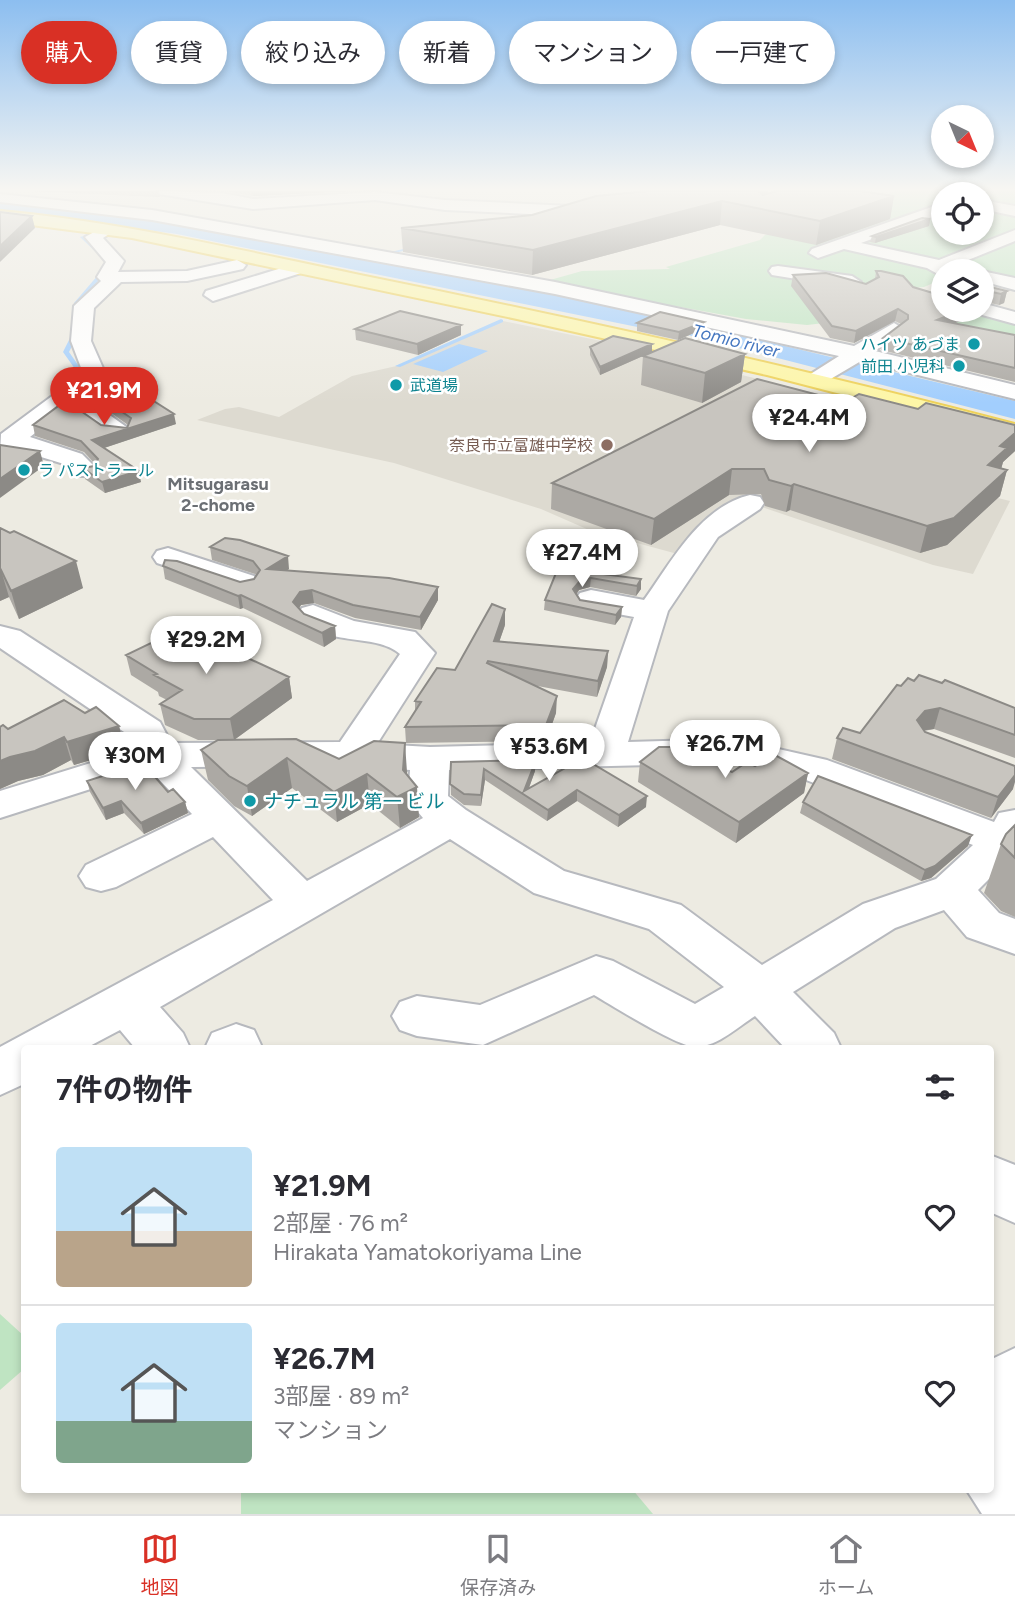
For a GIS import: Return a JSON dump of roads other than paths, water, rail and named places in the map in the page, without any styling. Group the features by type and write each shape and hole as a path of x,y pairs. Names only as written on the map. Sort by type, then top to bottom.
{"main road":[{"path":"285,262 822,377 1015,432"}],"street":[{"path":"115,262 106,277 187,276 237,265"},
{"path":"213,295 329,262"},
{"path":"391,262 631,303 1015,392"},
{"path":"907,262 931,269"},
{"path":"778,271 827,276 865,287 857,287"},
{"path":"5,444 95,375 81,341 83,306 117,277"},
{"path":"994,279 1014,284"},
{"path":"994,286 1014,284"},
{"path":"994,312 1015,318"},
{"path":"822,377 894,329"},
{"path":"906,365 927,350"},
{"path":"69,397 121,431"},
{"path":"5,444 73,459 85,470"},
{"path":"605,756 652,611 708,531 750,503"},
{"path":"169,557 243,583"},
{"path":"591,600 652,611"},
{"path":"313,615 346,630 403,639 418,653 351,754"},
{"path":"0,636 8,638 147,730 157,755 302,903"},
{"path":"0,805 157,755 351,754 430,759 734,751 813,769 1011,836 952,890 879,916 696,1028 596,974 483,1025 417,1016"},
{"path":"430,759 428,800 451,820 549,882 665,917 760,989 813,1045"},
{"path":"101,876 218,818"},
{"path":"48,1045 451,820"},
{"path":"952,890 983,925 1015,937"},
{"path":"127,1003 162,1045"},
{"path":"0,1073 21,1061"},
{"path":"994,1183 1015,1197"},
{"path":"994,1417 1015,1380"},
{"path":"994,1471 1015,1501"}],"water":[{"name":"Tomio river","path":"314,262 384,262 651,314 1015,401 1015,419 676,332 672,334"},
{"path":"459,344 488,351 443,372 413,364"}],"waterway":[{"path":"74,382 83,376 66,352 75,334 77,303 107,268"},
{"path":"398,366 501,321"}],"place":[{"name":"ハイツ あづま","path":"974,344"},
{"name":"前田 小児科","path":"959,366"},
{"name":"武道場","path":"396,385"},
{"name":"奈良市立富雄中学校","path":"607,445"},
{"name":"ラ パストラール","path":"24,470"},
{"name":"ナチュラル 第一 ビル","path":"250,801"}],"district":[{"name":"Mitsugarasu 2-chome","path":"218,494"}]}
